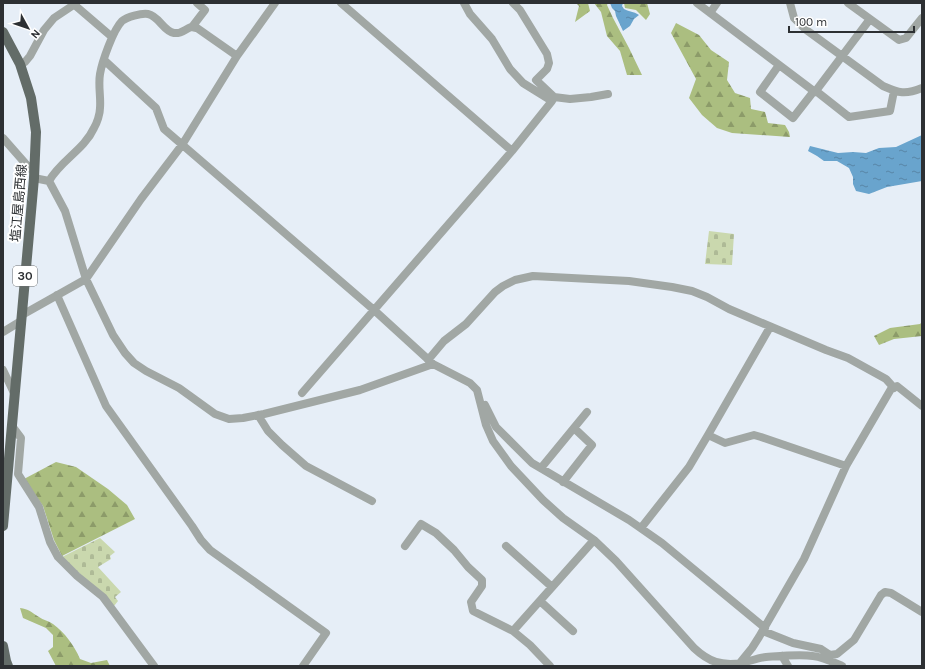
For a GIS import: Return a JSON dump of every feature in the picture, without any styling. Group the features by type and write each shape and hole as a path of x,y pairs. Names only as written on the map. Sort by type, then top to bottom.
{"main road":[{"name":"塩江屋島西線","path":"3,32 20,64 31,98 36,132 34,175 3,526"},
{"path":"3,646 8,666"}],"street":[{"path":"20,64 25,62 30,56 44,30 54,18 75,3 77,7 112,37"},
{"path":"49,181 53,174 86,143 94,128 100,110 100,75 112,37 122,22 139,14 147,14 155,17 168,30 174,33 181,33 192,27 205,10 197,3"},
{"path":"3,332 21,318 57,295 86,279 141,199 182,145 237,56 275,3"},
{"path":"341,3 512,151"},
{"path":"464,3 470,14 492,39 510,69 523,83 553,99 570,99 608,94"},
{"path":"513,3 520,10 547,54 549,63 547,69 536,80 553,99"},
{"path":"697,3 849,116 890,111 894,91"},
{"path":"710,12 717,3"},
{"path":"790,3 794,18 806,29 883,86 894,91 910,92 922,88"},
{"path":"848,3 899,40 906,38 922,18"},
{"path":"779,65 760,92 793,118 870,19"},
{"path":"192,27 197,28 237,56"},
{"path":"104,60 156,108 164,129 182,145 374,310 431,362 470,383 477,390 496,427 532,463 629,520 662,543 764,630 793,644 821,649 829,658 842,666"},
{"path":"302,393 512,151 553,99"},
{"path":"3,138 34,175 49,181 65,211 86,279 113,335 125,353 134,363 146,371 179,388 215,414 229,419 258,415 360,390 431,362 444,342 466,324 495,292 503,286 516,280 533,276 629,280 692,291 708,297 729,309 770,327 854,361 886,379 894,388"},
{"path":"57,295 106,406 201,540 210,550 326,633 302,666"},
{"path":"641,528 689,467 770,327"},
{"path":"3,370 14,393"},
{"path":"738,664 752,648 764,630 804,559 846,466 891,390 897,386 922,406"},
{"path":"477,390 486,425 493,440 511,466 543,500 564,518 594,540 616,561 694,648 711,661 725,664 738,664 765,657 813,656 829,658 838,654 854,640 881,595 885,592 891,593 922,612"},
{"path":"541,468 587,412"},
{"path":"258,415 268,431 306,466 372,501"},
{"path":"12,426 21,438 18,474 39,507 50,542 58,557 77,576 103,598 154,666"},
{"path":"563,482 592,445 574,428"},
{"path":"708,435 725,443 754,436 761,437 846,466"},
{"path":"405,546 421,524 436,533 482,580 482,586 471,602 473,611 513,631 530,645 550,666"},
{"path":"513,631 594,540"},
{"path":"506,546 552,587"},
{"path":"540,601 573,632"},
{"path":"782,656 788,666"}],"green space":[{"path":"576,3 588,3 590,11 575,22 579,6"},
{"path":"594,3 608,3 607,5 613,18 642,75 627,75 620,51 607,36 601,12"},
{"path":"624,3 647,3 650,14 646,20 636,10 625,8"},
{"path":"676,23 699,35 711,50 729,62 727,80 735,93 750,98 751,109 765,112 768,123 785,125 790,137 732,133 717,128 702,115 689,98 696,79 671,33"},
{"path":"709,231 734,234 732,265 705,264"},
{"path":"922,322 922,336 894,339 879,345 874,336 890,328 920,324"},
{"path":"56,462 76,467 108,489 127,505 135,519 62,556 54,540 43,506 24,479"},
{"path":"100,538 115,552 110,556 111,559 98,567 121,592 115,597 118,601 114,606 62,557"},
{"path":"20,608 30,611 51,623 61,631 69,640 80,659 91,663 107,660 110,666 56,666 48,651 53,647 53,635 46,628 23,618"}],"water":[{"path":"610,3 623,3 622,6 624,9 639,15 634,19 630,26 623,31"},
{"path":"922,135 922,181 887,187 869,194 856,191 853,184 853,177 849,168 837,161 824,161 808,151 810,146 838,153 866,153 879,148 896,147"}]}
